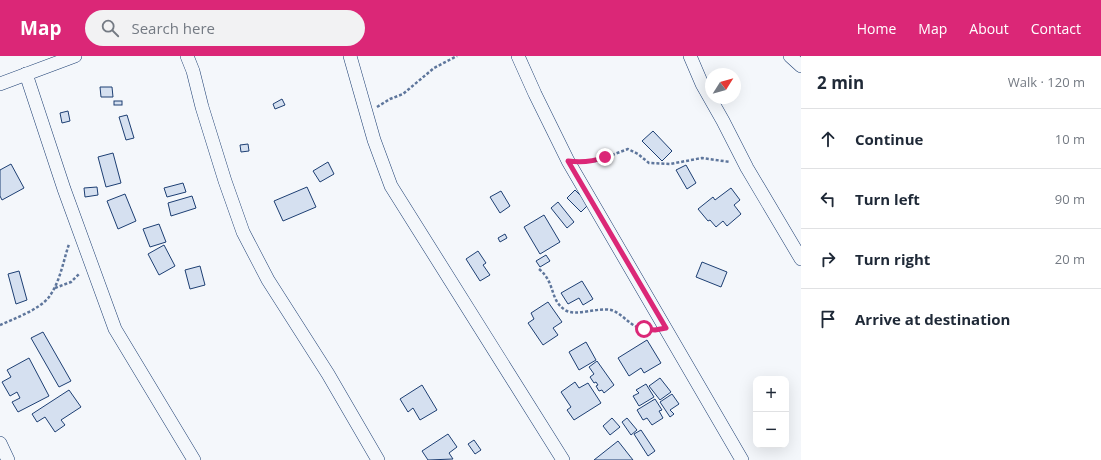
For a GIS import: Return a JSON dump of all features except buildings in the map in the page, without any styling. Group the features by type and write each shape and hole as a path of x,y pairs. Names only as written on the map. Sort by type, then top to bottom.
{"street":[{"path":"0,84 75,56"},
{"path":"187,56 195,76 202,108 225,181 243,232 268,280 328,374 378,460"},
{"path":"350,56 374,140 391,186 563,460"},
{"path":"518,56 568,161 742,460"},
{"path":"690,56 702,84 749,172 801,259"},
{"path":"790,56 801,66"},
{"path":"26,74 77,226 92,262 115,329 194,460"},
{"path":"0,443 8,460"}],"path":[{"path":"366,114 390,99 403,94 434,68 457,56"},
{"path":"568,161 596,161 628,149 638,154 649,163 670,164 702,158 743,164 749,172"},
{"path":"0,325 38,306 48,299 54,288 77,226"},
{"path":"54,288 71,282 92,262"},
{"path":"539,269 546,274 550,281 554,297 557,302 566,310 572,312 611,310 636,327 655,330 666,328"}],"route":[{"path":"605,157 596,161 588,162 568,161 666,328 655,330 644,329"}]}
